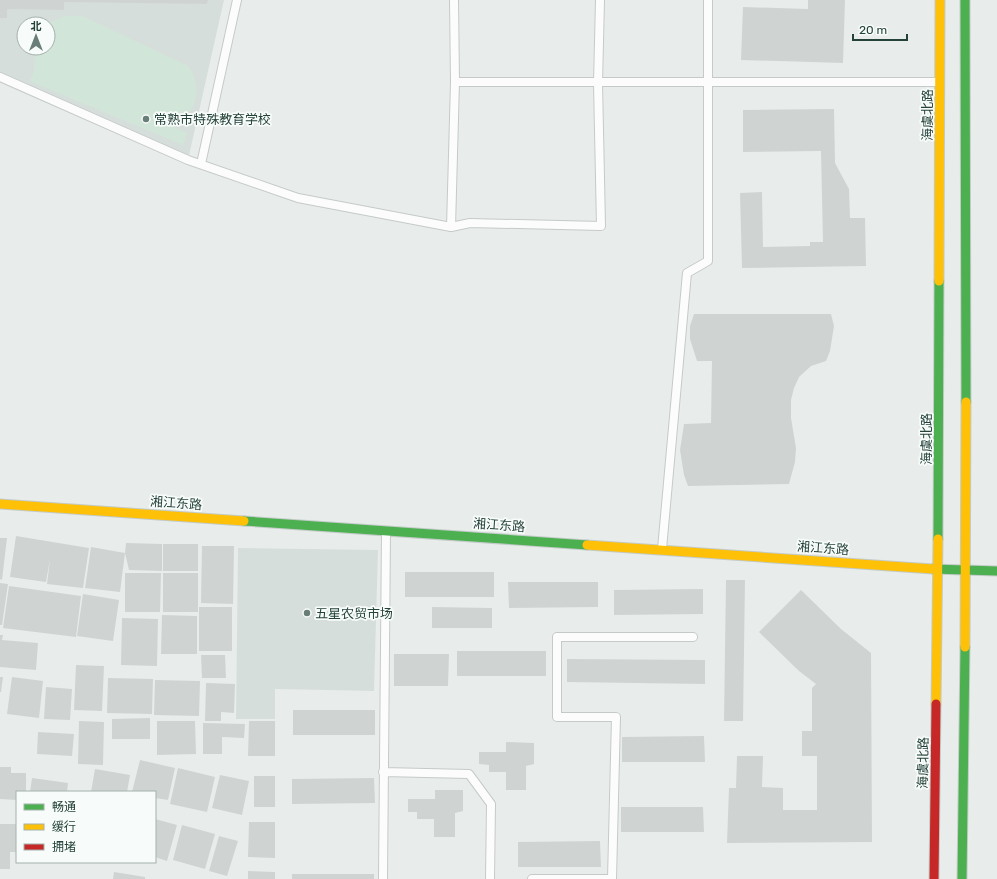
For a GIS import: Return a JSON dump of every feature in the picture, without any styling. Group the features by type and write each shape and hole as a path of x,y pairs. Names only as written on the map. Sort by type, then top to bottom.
{"main road":[{"name":"海虞北路","path":"934,879 938,569 940,0"},
{"path":"962,879 966,571 965,0"},
{"name":"湘江东路","path":"0,504 966,571 997,570"}],"lane":[{"path":"200,164 237,0"},
{"path":"451,227 456,82 454,0"},
{"path":"0,77 200,164 298,198 451,227 470,223 601,226 598,82 600,0"},
{"path":"662,549 687,273 708,261 708,0"},
{"path":"456,82 940,82"},
{"path":"383,879 386,531"},
{"path":"532,879 612,879 616,717 557,717 557,637 693,637"},
{"path":"383,772 469,774 492,804 490,879"}],"shaded area":[{"name":"常熟市特殊教育学校","path":"0,0 224,0 188,160 0,77"},
{"name":"五星农贸市场","path":"238,548 378,550 374,691 275,689 275,719 236,719"}],"green space":[{"path":"65,16 82,16 188,66 196,83 195,100 187,115 181,122 173,127 187,133 183,145 30,81 34,72 35,56 56,56 56,20"}],"building":[{"path":"0,0 208,0 207,4 64,2 64,10 7,9 7,18 0,18"},
{"path":"808,0 845,0 843,63 741,60 743,7 808,9"},
{"path":"834,109 835,163 849,189 850,218 865,218 866,266 742,268 740,193 762,192 763,247 810,246 810,242 823,242 821,151 743,152 743,110"},
{"path":"694,314 831,314 834,326 830,351 826,361 811,366 799,377 791,400 791,418 796,448 795,462 789,484 688,486 684,475 680,450 684,424 711,423 712,361 697,361 690,339 690,326"},
{"path":"16,536 89,548 83,588 47,584 50,559 46,582 10,577"},
{"path":"0,538 7,538 2,580 0,579"},
{"path":"126,543 162,544 162,571 129,570 125,553"},
{"path":"163,544 198,544 198,571 163,571"},
{"path":"202,546 234,546 233,604 201,603"},
{"path":"91,547 125,553 120,592 85,588"},
{"path":"405,572 494,572 494,597 405,597"},
{"path":"125,573 161,573 160,612 125,612"},
{"path":"163,573 198,573 198,612 163,612"},
{"path":"726,580 745,580 743,721 724,721"},
{"path":"508,582 598,582 598,607 509,608"},
{"path":"0,583 8,584 2,625 0,625"},
{"path":"9,586 81,596 76,637 3,628"},
{"path":"703,589 703,614 614,615 614,590"},
{"path":"801,590 841,629 871,653 872,842 727,843 729,788 736,788 737,756 763,756 762,787 783,788 783,810 817,810 817,756 802,756 802,731 812,731 812,688 816,684 799,671 759,632"},
{"path":"83,594 119,600 113,641 77,636"},
{"path":"199,607 232,607 232,651 199,651"},
{"path":"432,607 492,608 492,628 432,628"},
{"path":"162,615 197,616 197,654 161,654"},
{"path":"122,618 158,619 157,666 121,665"},
{"path":"0,635 3,635 2,640 38,643 36,670 0,667"},
{"path":"457,651 546,651 546,676 457,676"},
{"path":"394,654 449,654 448,686 394,686"},
{"path":"201,655 225,655 226,678 202,678"},
{"path":"567,659 705,660 705,684 567,682"},
{"path":"76,665 104,666 102,711 74,710"},
{"path":"0,677 3,677 1,692 0,692"},
{"path":"12,677 43,681 39,718 7,714"},
{"path":"108,678 153,679 152,714 107,713"},
{"path":"155,680 200,681 199,716 154,715"},
{"path":"206,683 235,684 234,713 221,712 221,721 205,721"},
{"path":"46,687 72,689 70,720 44,719"},
{"path":"293,710 375,710 375,735 293,735"},
{"path":"150,718 150,739 112,739 112,719"},
{"path":"79,721 104,722 103,765 78,764"},
{"path":"157,721 195,721 196,754 157,755"},
{"path":"249,721 275,721 275,756 248,756"},
{"path":"203,723 245,724 244,738 222,737 222,754 203,754"},
{"path":"38,732 74,734 72,756 37,754"},
{"path":"704,736 705,762 622,762 622,737"},
{"path":"506,742 534,743 534,764 526,766 526,790 506,790 506,772 489,772 489,765 479,764 479,752 506,752"},
{"path":"140,760 175,768 168,800 156,798 156,791 132,791"},
{"path":"0,767 11,767 11,773 26,773 26,791 16,791 16,800 0,799"},
{"path":"178,768 215,777 207,812 170,804"},
{"path":"95,769 130,775 127,791 91,791"},
{"path":"220,775 249,781 242,815 212,808"},
{"path":"254,776 275,776 275,807 254,807"},
{"path":"32,778 68,783 67,791 30,791"},
{"path":"374,778 375,803 292,804 292,779"},
{"path":"435,790 463,790 463,811 455,813 455,837 434,837 434,819 417,819 417,812 408,812 408,799 435,799"},
{"path":"621,807 703,807 704,832 621,832"},
{"path":"156,819 177,825 167,861 156,857"},
{"path":"249,822 275,822 275,858 248,857"},
{"path":"0,824 16,824 16,852 10,852 10,869 0,869"},
{"path":"182,825 215,834 205,869 173,860"},
{"path":"219,836 238,841 227,876 209,871"},
{"path":"600,841 601,867 518,867 518,842"},
{"path":"248,871 275,872 275,879 248,879"},
{"path":"114,872 145,877 145,879 113,879"},
{"path":"292,874 374,874 374,879 292,879"}],"traffic: fast":[{"path":"965,0 966,402"},
{"path":"938,539 939,281"},
{"path":"244,521 587,545"},
{"path":"933,569 997,571"},
{"path":"962,879 965,647"}],"traffic: slow":[{"path":"939,281 940,0"},
{"path":"965,647 966,402"},
{"path":"0,504 244,521"},
{"path":"936,704 938,539"},
{"path":"587,545 933,569"}],"traffic: jam":[{"path":"934,879 936,704"}],"place":[{"name":"常熟市特殊教育学校","path":"146,119"},
{"name":"五星农贸市场","path":"307,613"}]}
